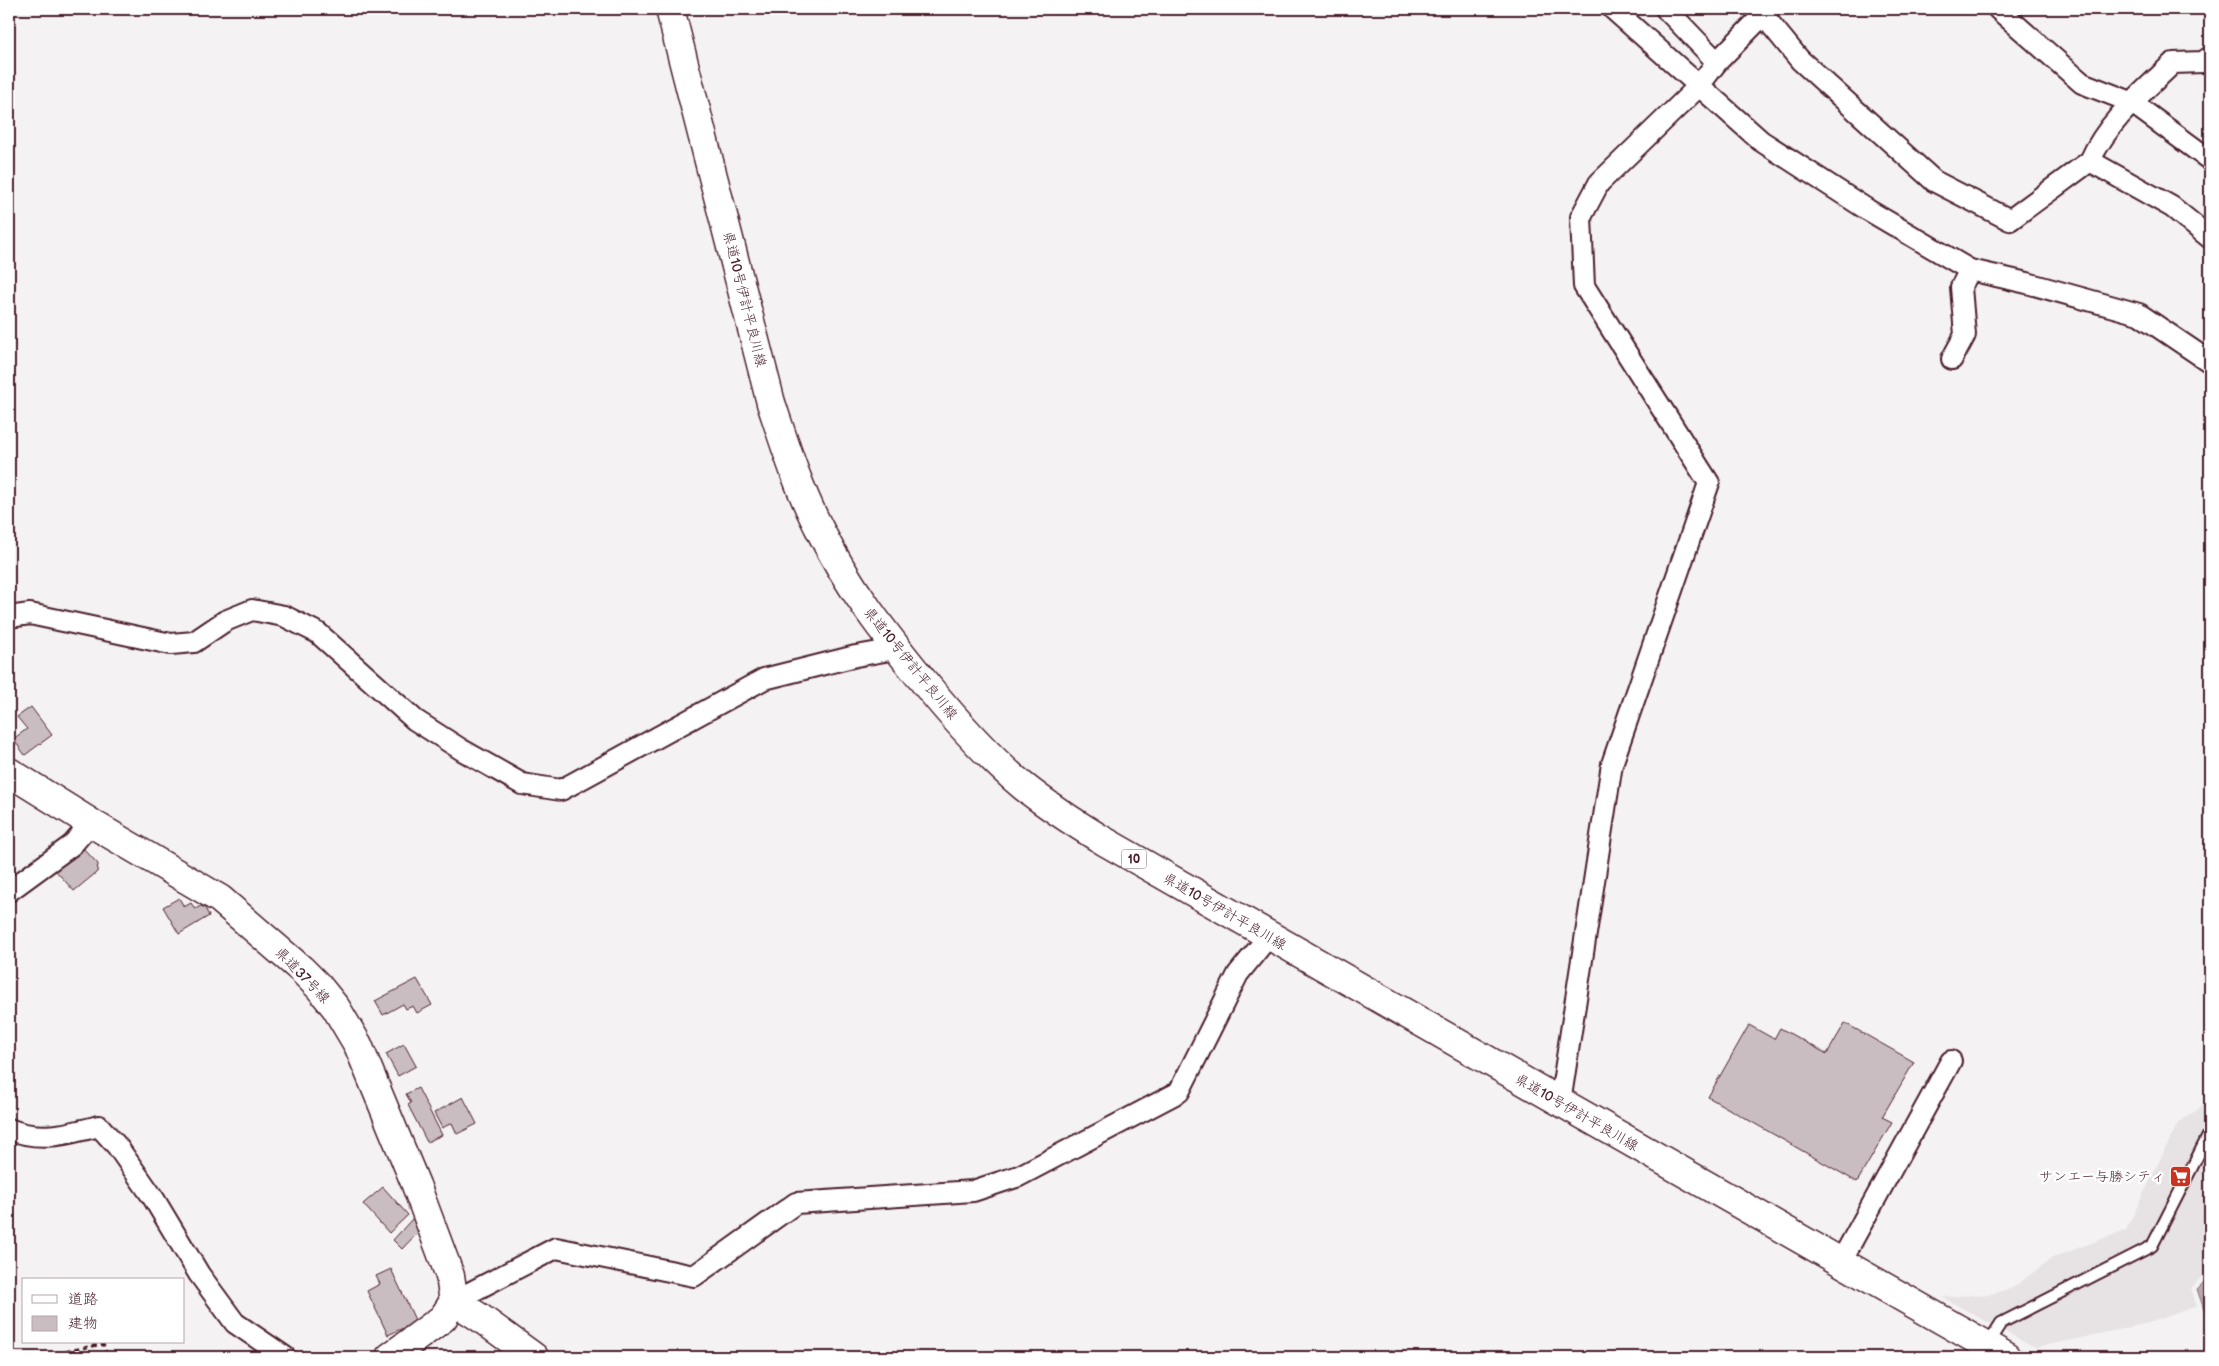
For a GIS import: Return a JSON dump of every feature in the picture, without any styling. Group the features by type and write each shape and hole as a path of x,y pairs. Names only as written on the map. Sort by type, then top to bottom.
{"main road":[{"name":"県道10号伊計平良川線","path":"670,9 771,403 791,464 818,526 856,594 896,649 990,757 1023,786 1060,814 1104,841 1268,937 1997,1351"},
{"name":"県道37号線","path":"9,772 90,823 220,899 301,969 336,1008 358,1045 416,1185 450,1276 454,1301"},
{"path":"390,1357 443,1318 454,1301 534,1357"}],"street":[{"path":"1612,9 1761,141 1868,210 1970,270 2028,283 2139,314 2210,362"},
{"path":"1666,9 1717,62"},
{"path":"1998,9 2082,83 2131,102 2210,160"},
{"path":"1560,1103 1612,764 1709,483 1584,286 1581,217 1598,183 1698,87 1717,62 1766,12 1800,60 1934,181 2010,220 2090,160 2095,148 2131,102 2173,63 2203,62 2210,57"},
{"path":"2090,160 2172,207 2210,238"},
{"path":"1952,358 1965,335 1961,287 1970,270"},
{"path":"9,617 30,614 171,644 194,642 225,621 252,610 284,616 318,633 415,720 454,745 522,784 561,790 764,679 856,656 896,649"},
{"path":"9,891 72,844 90,823"},
{"path":"454,1301 556,1248 694,1276 796,1203 973,1191 1019,1176 1178,1092 1238,974 1268,937"},
{"path":"1840,1263 1951,1061"},
{"path":"9,1129 26,1135 44,1137 71,1134 98,1126 117,1146 154,1199 199,1274 234,1322 285,1357"}],"lane":[{"path":"1997,1351 2001,1323 2152,1246 2210,1135"}],"path":[{"path":"39,1357 104,1344 108,1357"}],"shaded area":[{"name":"サンエー与勝シティ","path":"2210,1101 2210,1268 2191,1288 2197,1306 2148,1323 2035,1348 1942,1297 1991,1294 2013,1288 2052,1258 2126,1230 2178,1123"},
{"path":"2210,1276 2210,1328 2197,1289"}],"building":[{"path":"31,707 52,735 25,755 13,739 27,729 17,717"},
{"path":"82,847 98,864 97,872 74,891 55,870"},
{"path":"179,898 184,907 191,903 195,909 201,906 205,908 209,916 179,934 163,907"},
{"path":"417,979 432,1005 417,1013 413,1006 406,1009 403,1004 383,1015 375,1001"},
{"path":"1845,1023 1914,1062 1882,1117 1892,1122 1857,1182 1708,1097 1749,1025 1774,1039 1780,1028 1827,1054"},
{"path":"404,1044 416,1066 398,1076 386,1054"},
{"path":"418,1088 442,1135 427,1142 408,1105 411,1103 406,1094"},
{"path":"463,1097 477,1124 457,1134 452,1123 442,1128 434,1113"},
{"path":"383,1187 408,1215 389,1233 363,1204"},
{"path":"413,1218 422,1228 402,1249 393,1240"},
{"path":"391,1269 416,1322 388,1335 367,1291 380,1284 376,1276"}],"place":[{"name":"サンエー与勝シティ","path":"2181,1176"}]}
